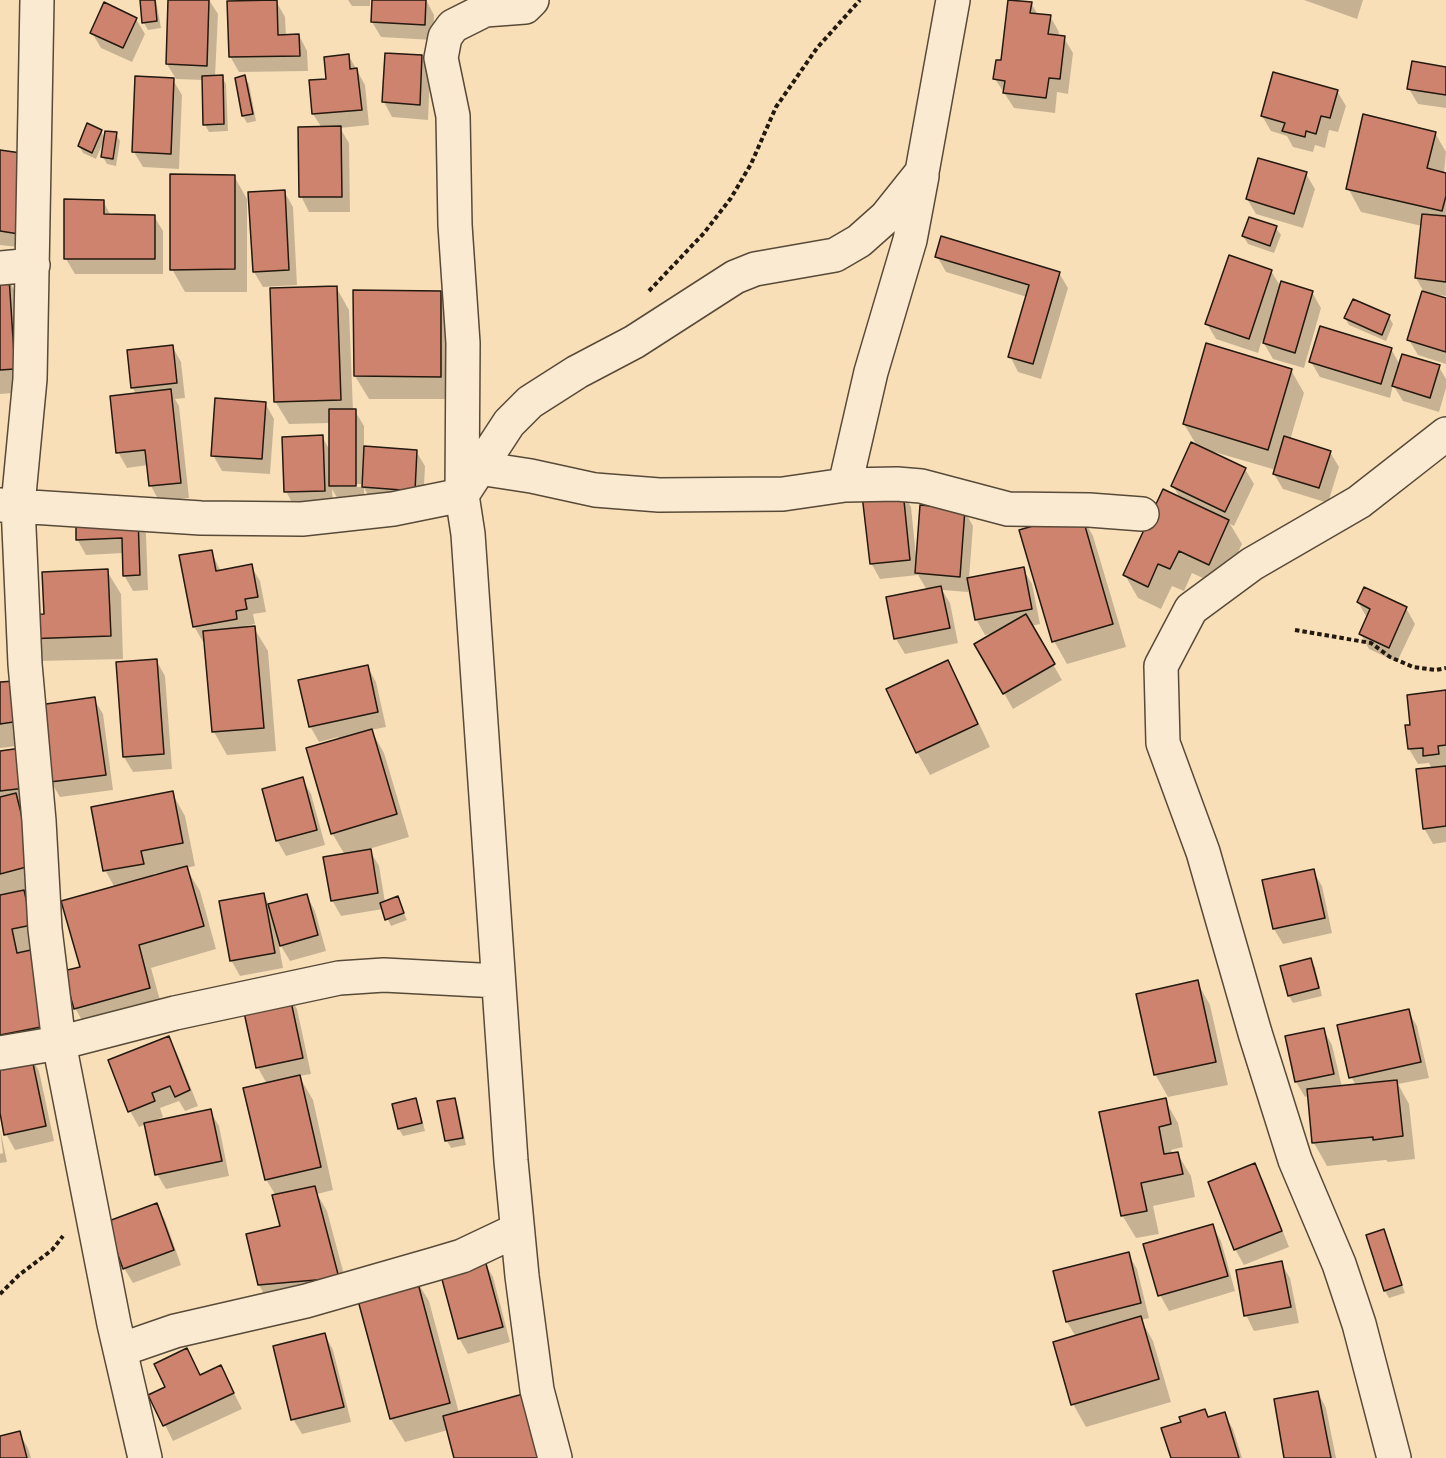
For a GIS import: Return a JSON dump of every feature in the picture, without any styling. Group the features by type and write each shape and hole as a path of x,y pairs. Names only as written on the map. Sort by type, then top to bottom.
{"street":[{"path":"37,0 30,379 9,505 39,821 45,929 59,1043 120,1350 145,1458"},
{"path":"532,0 525,7 485,10 453,26 445,37 441,58 453,116 455,225 471,482 468,534 517,1230 537,1390 555,1458"},
{"path":"845,485 871,372 910,240 953,0"},
{"path":"471,482 509,423 530,402 577,372 634,342 735,277 755,269 835,255 859,242 886,217 922,172"},
{"path":"0,268 33,265"},
{"path":"1394,1458 1359,1324 1339,1264 1295,1160 1255,1033 1203,852 1163,743 1161,666 1191,609 1252,564 1359,502 1446,434"},
{"path":"9,505 201,518 302,519 393,509 471,482 531,476 595,490 659,495 783,494 845,485 897,484 921,486 1008,509 1089,510 1142,514"},
{"path":"0,1053 59,1043 175,1013 339,978 384,975 498,981"},
{"path":"120,1350 175,1331 306,1301 462,1256 517,1230"}],"path":[{"path":"644,297 704,232 731,198 751,164 776,107 817,48 860,0"},
{"path":"1295,630 1371,643 1390,657 1413,667 1436,670 1446,668"},
{"path":"0,1294 19,1275 52,1250 89,1195"}],"building":[{"path":"140,0 155,0 157,21 142,23"},
{"path":"168,0 209,0 207,66 166,64"},
{"path":"277,0 278,35 299,34 300,56 229,57 227,1"},
{"path":"372,0 426,0 425,25 371,22"},
{"path":"1008,0 1032,2 1030,13 1051,15 1048,34 1065,36 1060,79 1049,78 1046,98 1003,93 1005,81 993,79 996,60 1001,60"},
{"path":"104,2 137,18 123,48 90,33"},
{"path":"385,53 422,55 420,105 382,102"},
{"path":"349,54 350,69 357,68 362,110 312,114 309,80 326,79 324,57"},
{"path":"1412,61 1446,67 1446,95 1407,89"},
{"path":"1273,72 1338,90 1330,118 1321,116 1316,134 1306,131 1305,137 1282,131 1285,123 1261,116"},
{"path":"223,75 224,124 203,125 202,76"},
{"path":"245,75 253,114 242,116 235,78"},
{"path":"135,76 174,78 171,154 132,152"},
{"path":"1363,114 1436,132 1427,168 1446,173 1446,196 1442,211 1346,189"},
{"path":"87,123 102,130 92,153 78,146"},
{"path":"341,126 342,197 299,197 298,127"},
{"path":"105,131 117,132 113,159 101,157"},
{"path":"0,150 28,154 19,234 0,231"},
{"path":"1258,158 1307,172 1294,214 1246,199"},
{"path":"170,174 235,175 235,269 170,270"},
{"path":"285,190 289,270 253,272 248,192"},
{"path":"64,199 104,200 104,214 155,215 155,259 64,259"},
{"path":"1422,214 1446,216 1446,282 1415,278"},
{"path":"1249,217 1277,226 1270,246 1242,236"},
{"path":"941,236 1060,272 1033,364 1008,357 1029,285 935,257"},
{"path":"1229,255 1272,270 1249,339 1205,324"},
{"path":"9,277 15,369 0,370 0,278"},
{"path":"1281,281 1313,291 1295,353 1263,343"},
{"path":"337,286 341,400 274,402 270,288"},
{"path":"353,290 441,291 441,377 354,376"},
{"path":"1422,291 1446,298 1446,352 1407,340"},
{"path":"1353,299 1390,315 1382,335 1344,318"},
{"path":"1320,326 1392,348 1381,384 1309,362"},
{"path":"1206,343 1292,369 1268,450 1183,424"},
{"path":"173,345 177,383 131,388 127,350"},
{"path":"1402,354 1440,365 1430,398 1392,386"},
{"path":"171,389 181,483 149,486 145,450 116,453 110,396"},
{"path":"215,398 266,402 262,459 211,456"},
{"path":"329,409 356,409 356,486 329,486"},
{"path":"323,435 325,491 284,492 282,437"},
{"path":"1284,436 1331,451 1319,488 1273,474"},
{"path":"1191,442 1246,468 1225,512 1171,486"},
{"path":"364,446 417,450 415,491 362,487"},
{"path":"1163,489 1229,520 1209,565 1179,551 1170,569 1158,564 1148,587 1123,575"},
{"path":"903,491 910,560 870,564 862,495"},
{"path":"920,505 965,509 960,577 915,573"},
{"path":"1081,512 1113,624 1052,642 1019,530"},
{"path":"138,517 140,575 123,576 122,538 76,540 76,519"},
{"path":"212,550 216,571 252,564 258,597 245,599 247,609 236,611 237,619 193,627 179,555"},
{"path":"1024,567 1032,609 975,620 967,578"},
{"path":"108,569 111,636 24,639 24,615 44,614 42,572"},
{"path":"941,586 950,628 894,639 886,597"},
{"path":"1364,587 1407,607 1389,648 1359,634 1370,609 1357,602"},
{"path":"1026,614 1055,664 1003,694 974,644"},
{"path":"255,626 264,728 212,732 203,631"},
{"path":"157,659 164,754 123,757 116,662"},
{"path":"948,660 978,724 916,753 886,689"},
{"path":"368,665 378,712 309,727 298,680"},
{"path":"15,681 20,721 0,724 0,682"},
{"path":"1446,690 1446,745 1438,746 1439,754 1423,756 1423,748 1408,749 1405,725 1410,725 1407,695"},
{"path":"95,697 106,775 50,782 39,705"},
{"path":"372,729 397,814 331,834 306,748"},
{"path":"21,748 26,788 0,791 0,751"},
{"path":"1446,766 1446,826 1423,829 1416,769"},
{"path":"303,777 317,830 276,841 262,789"},
{"path":"173,791 183,843 141,851 144,864 103,871 91,807"},
{"path":"16,793 34,865 0,874 0,797"},
{"path":"371,849 378,893 331,901 323,857"},
{"path":"187,866 204,926 139,945 150,988 74,1009 63,971 80,967 61,901"},
{"path":"1314,869 1325,918 1273,929 1262,880"},
{"path":"24,890 32,925 12,929 17,953 31,950 46,1026 0,1035 0,895"},
{"path":"264,893 275,953 230,961 219,901"},
{"path":"307,894 318,935 280,946 268,904"},
{"path":"398,896 404,913 385,920 380,903"},
{"path":"1311,958 1319,988 1288,996 1280,966"},
{"path":"1198,980 1216,1062 1154,1075 1136,994"},
{"path":"289,992 303,1058 256,1068 242,1003"},
{"path":"1409,1009 1421,1062 1349,1078 1337,1025"},
{"path":"1324,1028 1334,1074 1295,1082 1285,1036"},
{"path":"169,1036 190,1090 175,1097 170,1086 152,1093 155,1101 128,1112 108,1060"},
{"path":"31,1054 46,1126 4,1135 0,1113 0,1060"},
{"path":"300,1075 321,1167 265,1180 243,1088"},
{"path":"1397,1080 1403,1136 1312,1143 1307,1089"},
{"path":"416,1098 422,1123 398,1129 392,1104"},
{"path":"455,1098 463,1138 445,1141 437,1101"},
{"path":"1166,1098 1171,1124 1159,1127 1164,1154 1178,1152 1183,1174 1141,1183 1147,1211 1121,1216 1099,1112"},
{"path":"211,1109 222,1161 155,1175 144,1123"},
{"path":"1255,1163 1282,1231 1234,1250 1208,1182"},
{"path":"315,1186 339,1278 258,1285 246,1234 280,1226 272,1195"},
{"path":"157,1203 174,1250 123,1269 106,1222"},
{"path":"1213,1224 1228,1276 1158,1296 1143,1244"},
{"path":"1384,1229 1402,1285 1384,1291 1366,1235"},
{"path":"1129,1252 1141,1303 1066,1322 1053,1271"},
{"path":"485,1260 503,1327 458,1339 440,1272"},
{"path":"1282,1261 1291,1307 1244,1316 1236,1270"},
{"path":"416,1276 450,1403 390,1419 356,1293"},
{"path":"1141,1316 1159,1379 1071,1405 1053,1342"},
{"path":"325,1333 344,1407 291,1420 273,1346"},
{"path":"187,1348 200,1375 221,1365 234,1393 163,1426 148,1395 165,1387 154,1364"},
{"path":"1318,1391 1331,1458 1284,1458 1274,1399"},
{"path":"523,1394 540,1458 454,1458 443,1416"},
{"path":"1205,1409 1208,1417 1225,1412 1239,1458 1171,1458 1161,1428 1181,1422 1179,1417"},
{"path":"20,1431 27,1458 0,1458 0,1436"}]}
